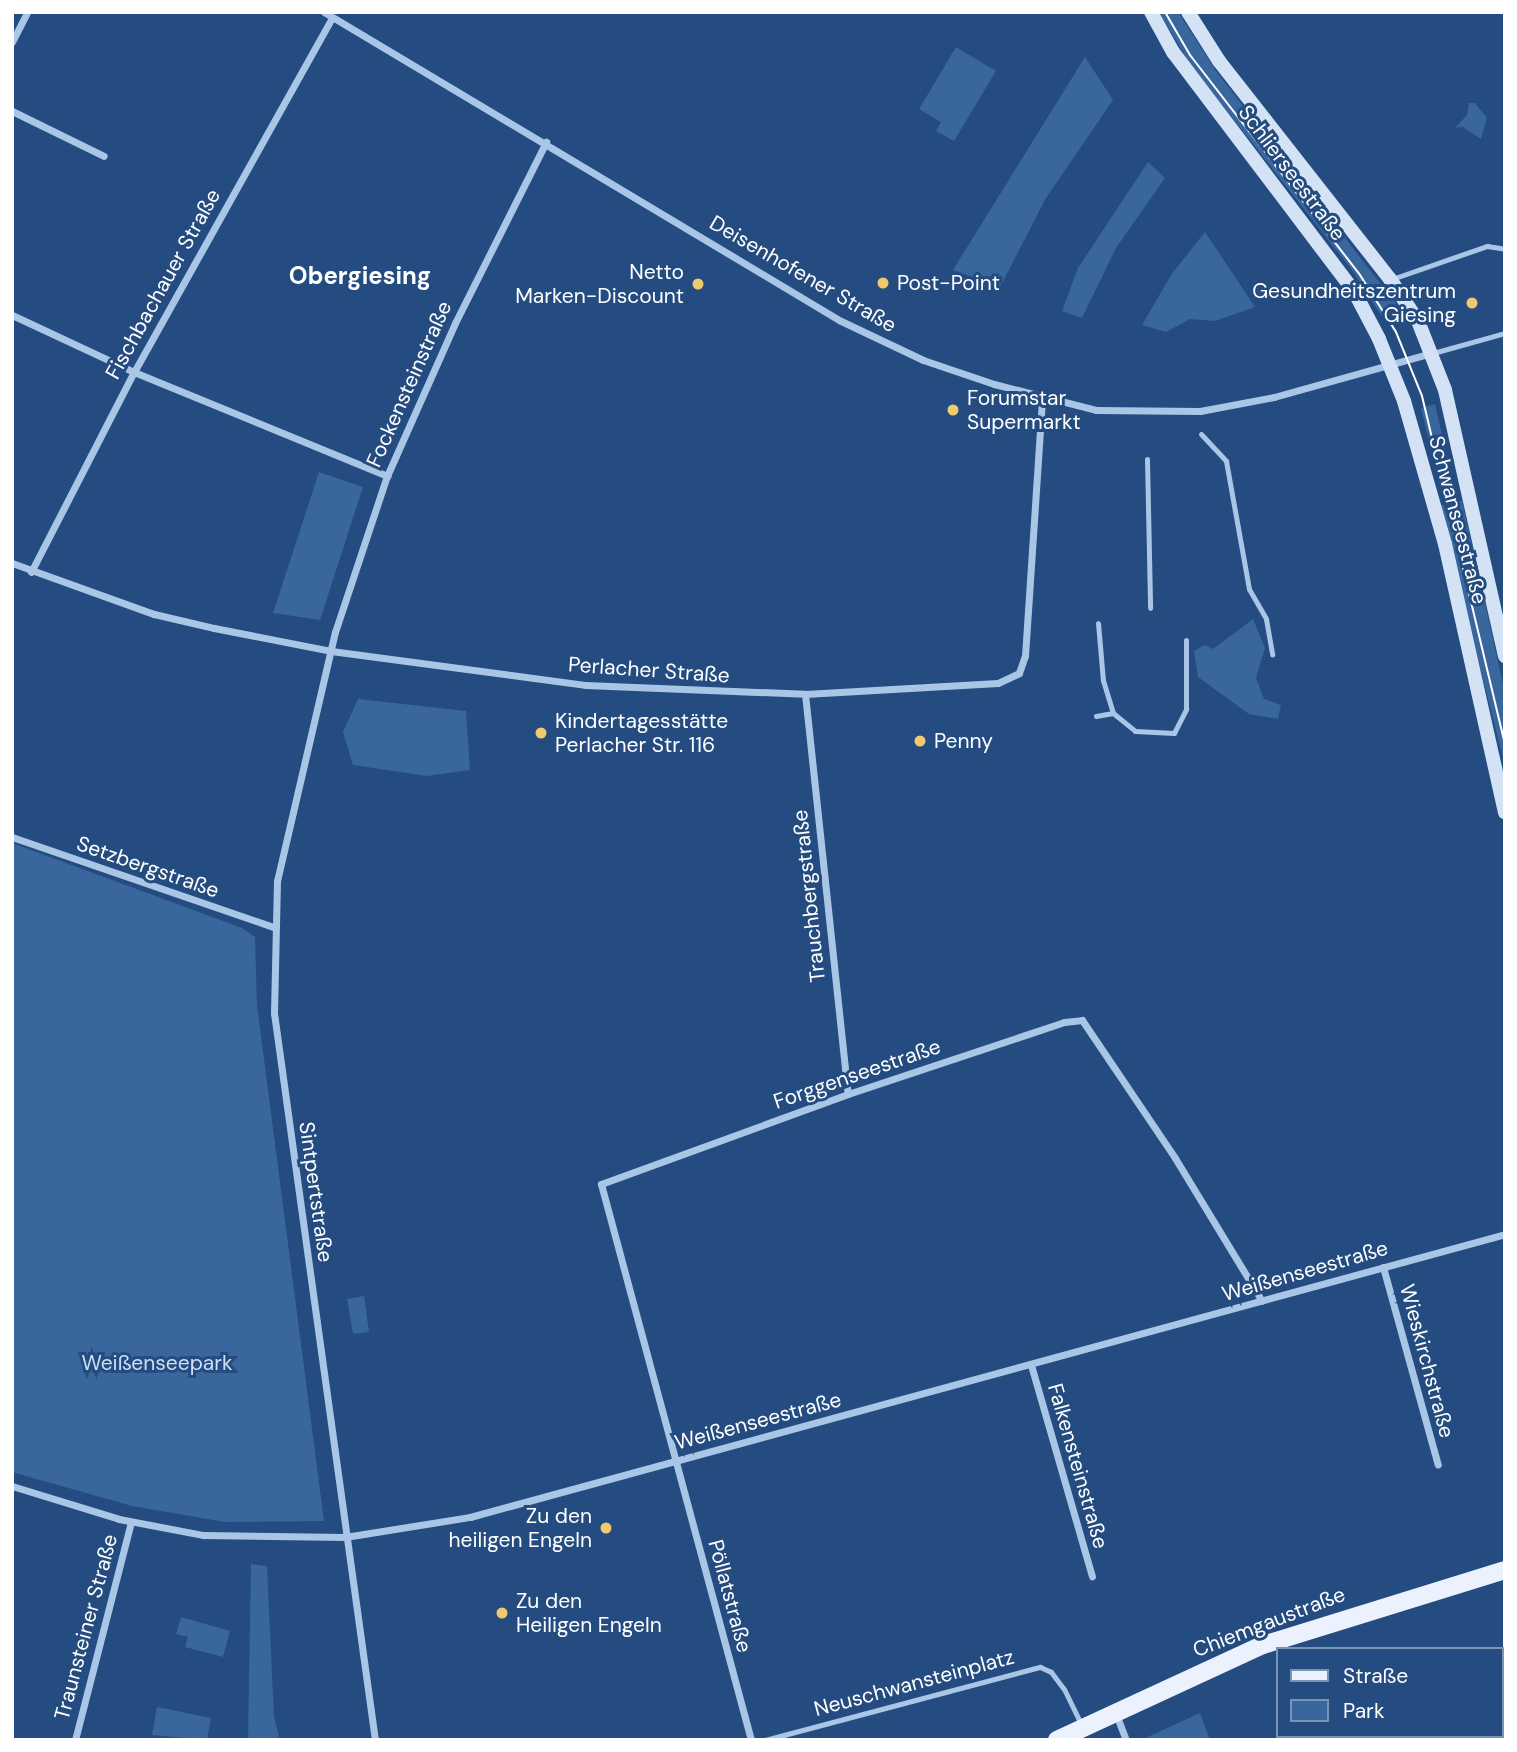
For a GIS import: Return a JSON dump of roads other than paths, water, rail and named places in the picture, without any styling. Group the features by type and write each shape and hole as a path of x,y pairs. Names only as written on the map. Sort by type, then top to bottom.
{"main road":[{"name":"Schlierseestraße","path":"1151,12 1173,52 1355,293 1390,365"},
{"name":"Schlierseestraße","path":"1188,12 1219,61 1390,279 1433,353"},
{"name":"Schwanseestraße","path":"1433,353 1452,416 1505,656"},
{"name":"Schwanseestraße","path":"1390,365 1445,544 1505,812"},
{"name":"Chiemgaustraße","path":"1058,1740 1286,1636 1505,1570"}],"street":[{"path":"12,42 27,12"},
{"name":"Deisenhofener Straße","path":"324,12 877,340 1042,398 1121,413 1200,411 1433,353"},
{"name":"Fischbachauer Straße","path":"31,572 134,372 332,17"},
{"path":"12,111 104,156"},
{"name":"Fockensteinstraße","path":"331,651 387,476 460,313 546,142"},
{"path":"12,315 134,372 387,476"},
{"name":"Perlacher Straße","path":"12,563 154,614 331,651 585,685 805,694 998,683 1019,673 1025,656 1042,398"},
{"name":"Sintpertstraße","path":"331,651 282,848 273,927 274,1013 375,1740"},
{"name":"Trauchbergstraße","path":"805,694 848,1094"},
{"name":"Setzbergstraße","path":"12,837 273,927"},
{"name":"Forggenseestraße","path":"675,1462 601,1184 848,1094 1064,1022 1082,1020 1174,1157 1262,1301"},
{"name":"Weißenseestraße","path":"12,1486 131,1522 203,1535 345,1537 470,1517 1505,1234"},
{"name":"Wieskirchstraße","path":"1383,1267 1438,1465"},
{"name":"Falkensteinstraße","path":"1031,1365 1091,1576"},
{"name":"Pöllatstraße","path":"675,1462 751,1740"},
{"name":"Traunsteiner Straße","path":"75,1740 131,1522"},
{"path":"1115,1712 1126,1740"}],"lane":[{"path":"1390,279 1411,268 1487,246 1505,249"},
{"path":"1433,353 1505,333"},
{"path":"1201,434 1226,461 1249,589 1266,619 1272,654"},
{"path":"1147,459 1150,608"},
{"path":"1098,623 1102,681 1113,713 1135,731 1174,733 1185,709 1186,640"},
{"path":"1096,716 1113,713"},
{"name":"Neuschwansteinplatz","path":"765,1740 1040,1667 1051,1672 1064,1689 1082,1727"}],"tram line":[{"path":"1165,12 1190,55 1360,275 1396,332 1422,396 1505,744"}],"place":[{"name":"Post-Point","path":"883,283"},
{"name":"Netto Marken-Discount","path":"698,284"},
{"name":"Gesundheitszentrum Giesing","path":"1472,303"},
{"name":"Forumstar Supermarkt","path":"953,410"},
{"name":"Kindertagesstätte Perlacher Str. 116","path":"541,733"},
{"name":"Penny","path":"920,741"},
{"name":"Zu den heiligen Engeln","path":"606,1528"},
{"name":"Zu den Heiligen Engeln","path":"502,1613"}],"district":[{"name":"Obergiesing","path":"360,276"}],"park label":[{"name":"Weißenseepark","path":"157,1363"}]}
